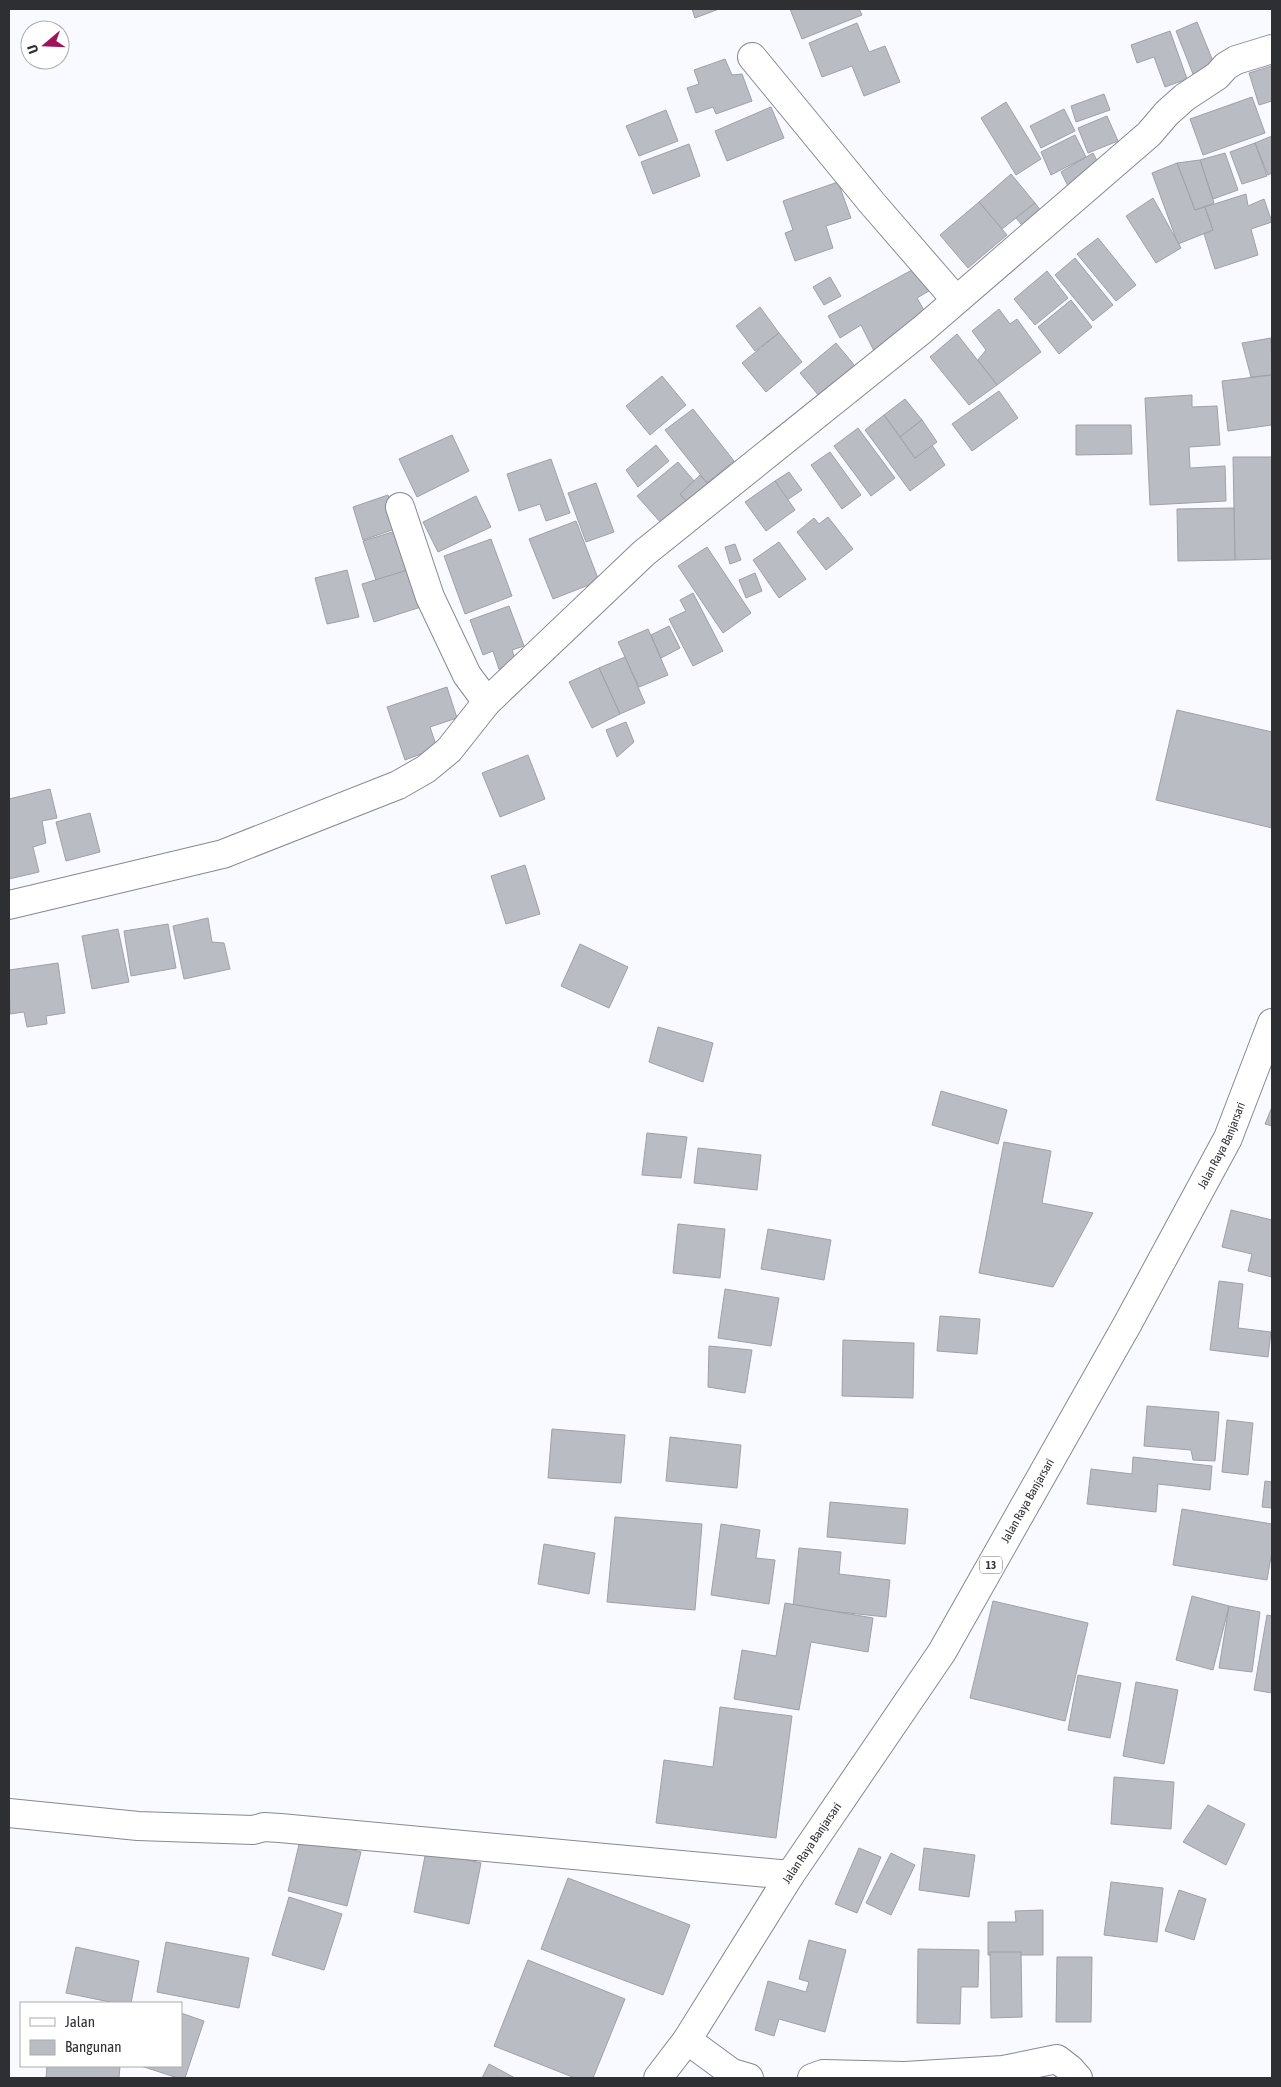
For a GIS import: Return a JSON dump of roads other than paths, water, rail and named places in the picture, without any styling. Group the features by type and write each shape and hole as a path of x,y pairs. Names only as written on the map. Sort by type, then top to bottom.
{"main road":[{"path":"9,905 223,854 398,785 426,769 450,750 488,702 644,553 922,330 1149,134 1167,113 1185,97 1217,76 1226,66 1236,60 1272,49"},
{"path":"752,57 872,203 956,300"},
{"path":"400,506 430,598 467,675 488,702"},
{"name":"Jalan Raya Banjarsari","path":"658,2078 687,2040 790,1875 942,1652 1123,1332 1228,1138 1272,1023"},
{"path":"9,1813 138,1826 254,1830 280,1828 790,1875"},
{"path":"687,2040 732,2073 749,2078"},
{"path":"812,2078 823,2074 905,2076 1003,2070 1057,2059 1078,2078"}]}
